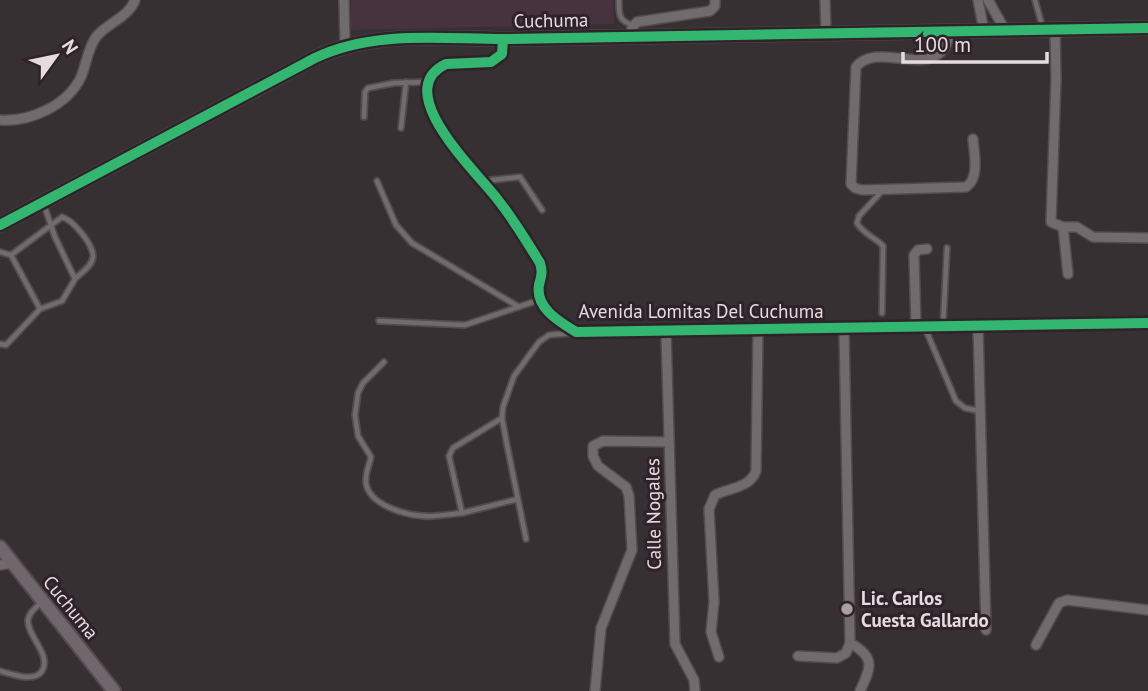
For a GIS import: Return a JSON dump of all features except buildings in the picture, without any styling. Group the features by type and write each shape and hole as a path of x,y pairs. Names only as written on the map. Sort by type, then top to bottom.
{"street":[{"path":"0,120 21,121 43,112 66,97 77,85 97,36 124,15 135,0"},
{"path":"344,0 345,46"},
{"path":"632,31 637,22 710,11 715,6 715,0"},
{"path":"825,0 826,33"},
{"path":"978,0 984,31"},
{"path":"989,0 1005,30"},
{"name":"Cuchuma","path":"0,225 315,58 345,46 400,38 503,39 632,31 826,33 1148,27"},
{"path":"1049,30 1054,179 1051,222 1063,227 1077,227 1093,237 1148,239"},
{"path":"950,31 945,47 937,55 918,60 873,57 862,60 856,67 852,184 862,190 966,187 975,177 973,139"},
{"path":"503,39 503,50 499,58 446,64 434,71 427,82 428,95 441,128 463,161 500,202 540,263 540,300"},
{"path":"1063,227 1068,274"},
{"path":"920,327 914,256 918,250 927,249"},
{"name":"Avenida Lomitas Del Cuchuma","path":"540,300 545,309 576,332 1148,323"},
{"path":"978,326 986,631"},
{"path":"798,656 837,658 846,653 850,643 844,329"},
{"path":"719,657 711,632 714,602 709,509 715,495 747,484 756,471 758,330"},
{"name":"Calle Nogales","path":"666,332 675,644 694,680 695,691"},
{"path":"595,691 601,628 632,550 629,496 626,488 598,466 593,456 593,446 603,441 669,442"},
{"name":"Cuchuma","path":"0,547 6,564 42,602 114,691"},
{"path":"1036,646 1059,603 1067,600 1148,610"},
{"path":"850,643 862,649 869,660 870,670 860,691"}],"lane":[{"path":"619,0 619,17 632,31"},
{"path":"1035,0 1049,30"},
{"path":"401,128 406,82"},
{"path":"364,117 365,92 368,88 406,82 427,82"},
{"path":"482,181 520,177 542,210"},
{"path":"377,181 396,225 412,243 519,307"},
{"path":"882,313 883,246 862,231 857,223 859,216 883,189"},
{"path":"43,202 75,279"},
{"path":"0,344 6,345 40,309 62,301 75,279 89,267 93,250 71,219 62,217 11,255"},
{"path":"943,327 947,248"},
{"path":"0,252 11,255 40,309"},
{"path":"379,321 465,325 540,300"},
{"path":"920,327 956,401 965,408 981,411"},
{"path":"526,539 502,418 503,407 514,376 531,351 549,335 576,332"},
{"path":"384,362 363,383 358,393 355,415 358,436 371,457 366,472 367,487 374,500 399,511 424,516 462,513 518,499"},
{"path":"462,513 450,452 502,418"},
{"path":"0,671 30,677 38,675 43,669 45,662 28,623 30,614 42,602"}],"shaded area":[{"path":"351,0 613,0 614,24 351,30"}],"cycle path":[{"path":"0,225 315,58 360,43 408,38 503,39 1148,28"},
{"path":"503,39 502,54 491,62 446,64 431,76 427,93 432,112 443,132 504,208 540,263 541,301 556,319 576,332 1148,323"}],"place":[{"name":"Lic. Carlos Cuesta Gallardo","path":"847,609"}]}
